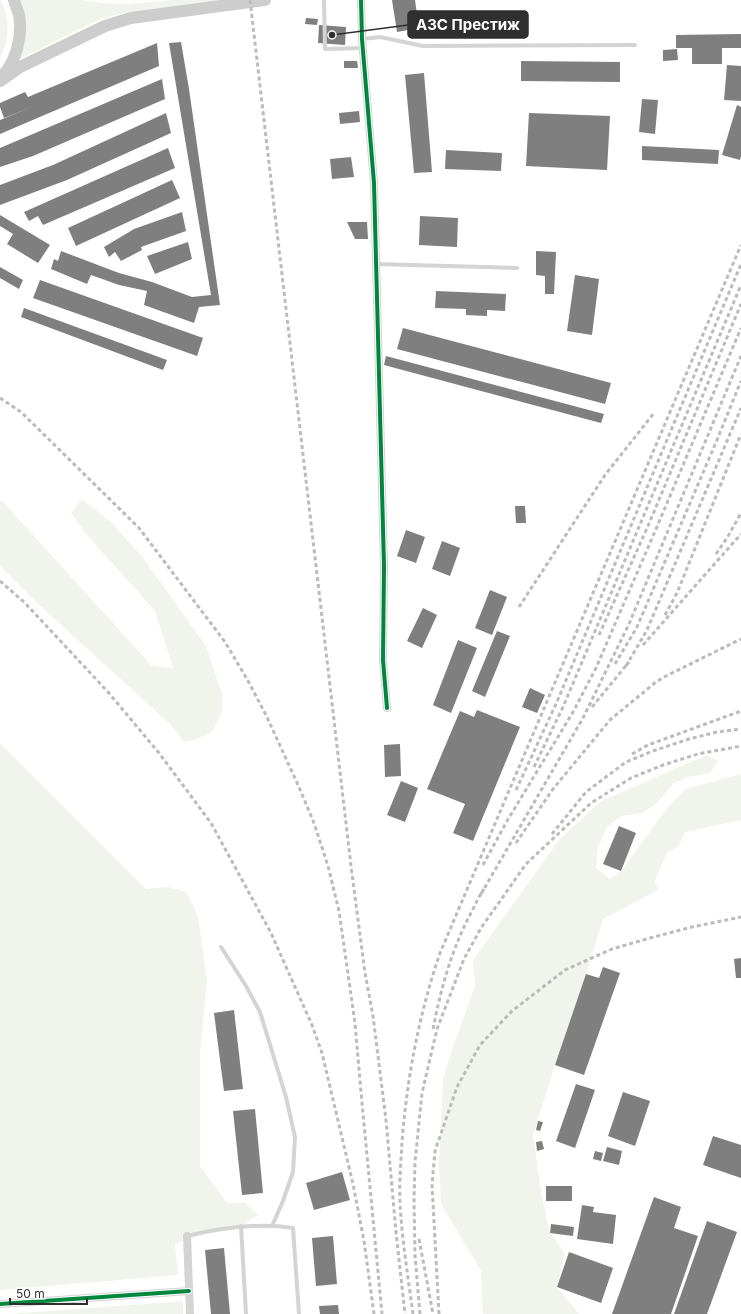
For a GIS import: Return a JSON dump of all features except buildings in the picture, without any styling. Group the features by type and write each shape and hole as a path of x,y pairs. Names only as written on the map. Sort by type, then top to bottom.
{"main road":[{"path":"0,79 14,56 20,36 19,15 14,0"},
{"path":"0,79 20,67 105,26 131,18 266,0"}],"street":[{"path":"361,0 362,39 374,182 384,566 383,660 387,708"},
{"path":"187,1236 190,1314"},
{"path":"0,1304 189,1291"}],"lane":[{"path":"324,0 325,49 363,48"},
{"path":"362,39 380,38 423,46 635,45"},
{"path":"376,264 517,268"},
{"path":"221,947 246,986 260,1012 286,1097 295,1137 293,1172 272,1226"},
{"path":"241,1226 246,1314"},
{"path":"187,1236 241,1226 293,1228 299,1314"}],"shaded area":[{"path":"0,0 6,13 8,28 6,43 0,57"},
{"path":"20,0 81,0 102,3 129,4 172,0 224,0 130,12 102,18 19,59"},
{"path":"82,499 113,524 143,558 206,646 222,694 222,712 212,732 194,740 184,742 171,725 36,602 0,566 0,501 4,503 152,666 173,668 155,611 86,534 71,513"},
{"path":"0,743 146,889 168,887 186,892 198,916 207,979 200,1054 200,1166 227,1203 245,1203 258,1215 241,1226 211,1231 175,1244 178,1275 0,1290"},
{"path":"707,755 718,761 710,773 688,777 674,783 656,804 642,813 622,816 607,827 598,847 596,868 610,879 621,871 664,812 685,789 741,774 741,820 685,832 678,847 667,852 655,881 658,890 603,919 533,1135 542,1197 550,1233 565,1253 557,1287 579,1314 483,1314 481,1271 441,1204 439,1165 443,1078 475,986 473,960 559,840 601,801"},
{"path":"183,1301 183,1314 9,1314"}],"railway":[{"path":"250,0 351,866 365,973 373,1016 386,1120 405,1314"},
{"path":"413,1314 401,1217 400,1195 402,1142 407,1094 415,1046 426,999 440,953 741,245"},
{"path":"516,790 556,704 741,264"},
{"path":"534,767 563,707 741,285"},
{"path":"599,635 648,526 741,304"},
{"path":"483,865 507,821 573,712 596,668 741,328"},
{"path":"481,894 583,718 629,624 741,356"},
{"path":"615,664 637,627 741,381"},
{"path":"0,398 21,412 139,528 225,642 266,715 299,787 314,823 328,866 339,911 355,1023 382,1314"},
{"path":"626,666 647,630 741,408"},
{"path":"519,607 605,475 654,413"},
{"path":"665,615 677,593 741,434"},
{"path":"716,554 741,513"},
{"path":"643,645 741,534"},
{"path":"0,581 25,603 108,692 159,753 211,823 271,933 312,1025 322,1053 353,1184 364,1241 374,1314"},
{"path":"516,843 553,789 611,719 656,682 741,639"},
{"path":"592,707 629,662"},
{"path":"632,754 648,745 741,711"},
{"path":"552,834 586,792 626,762 689,739 717,732 741,729"},
{"path":"420,1314 415,1256 414,1199 415,1162 422,1093 437,1029 464,959 481,928 526,864 591,803 631,778 663,765 698,754 741,746"},
{"path":"433,1029 440,998 453,954 465,925 484,889"},
{"path":"439,1314 432,1185 435,1151 457,1087 480,1045 512,1011 565,970 612,949 692,927 741,917"},
{"path":"419,1239 433,1314"}],"cycle path":[{"path":"361,0 362,39 374,183 384,566 383,660 387,708"},
{"path":"0,1304 189,1291"}],"place":[{"name":"АЗС Престиж","path":"332,35"}]}
